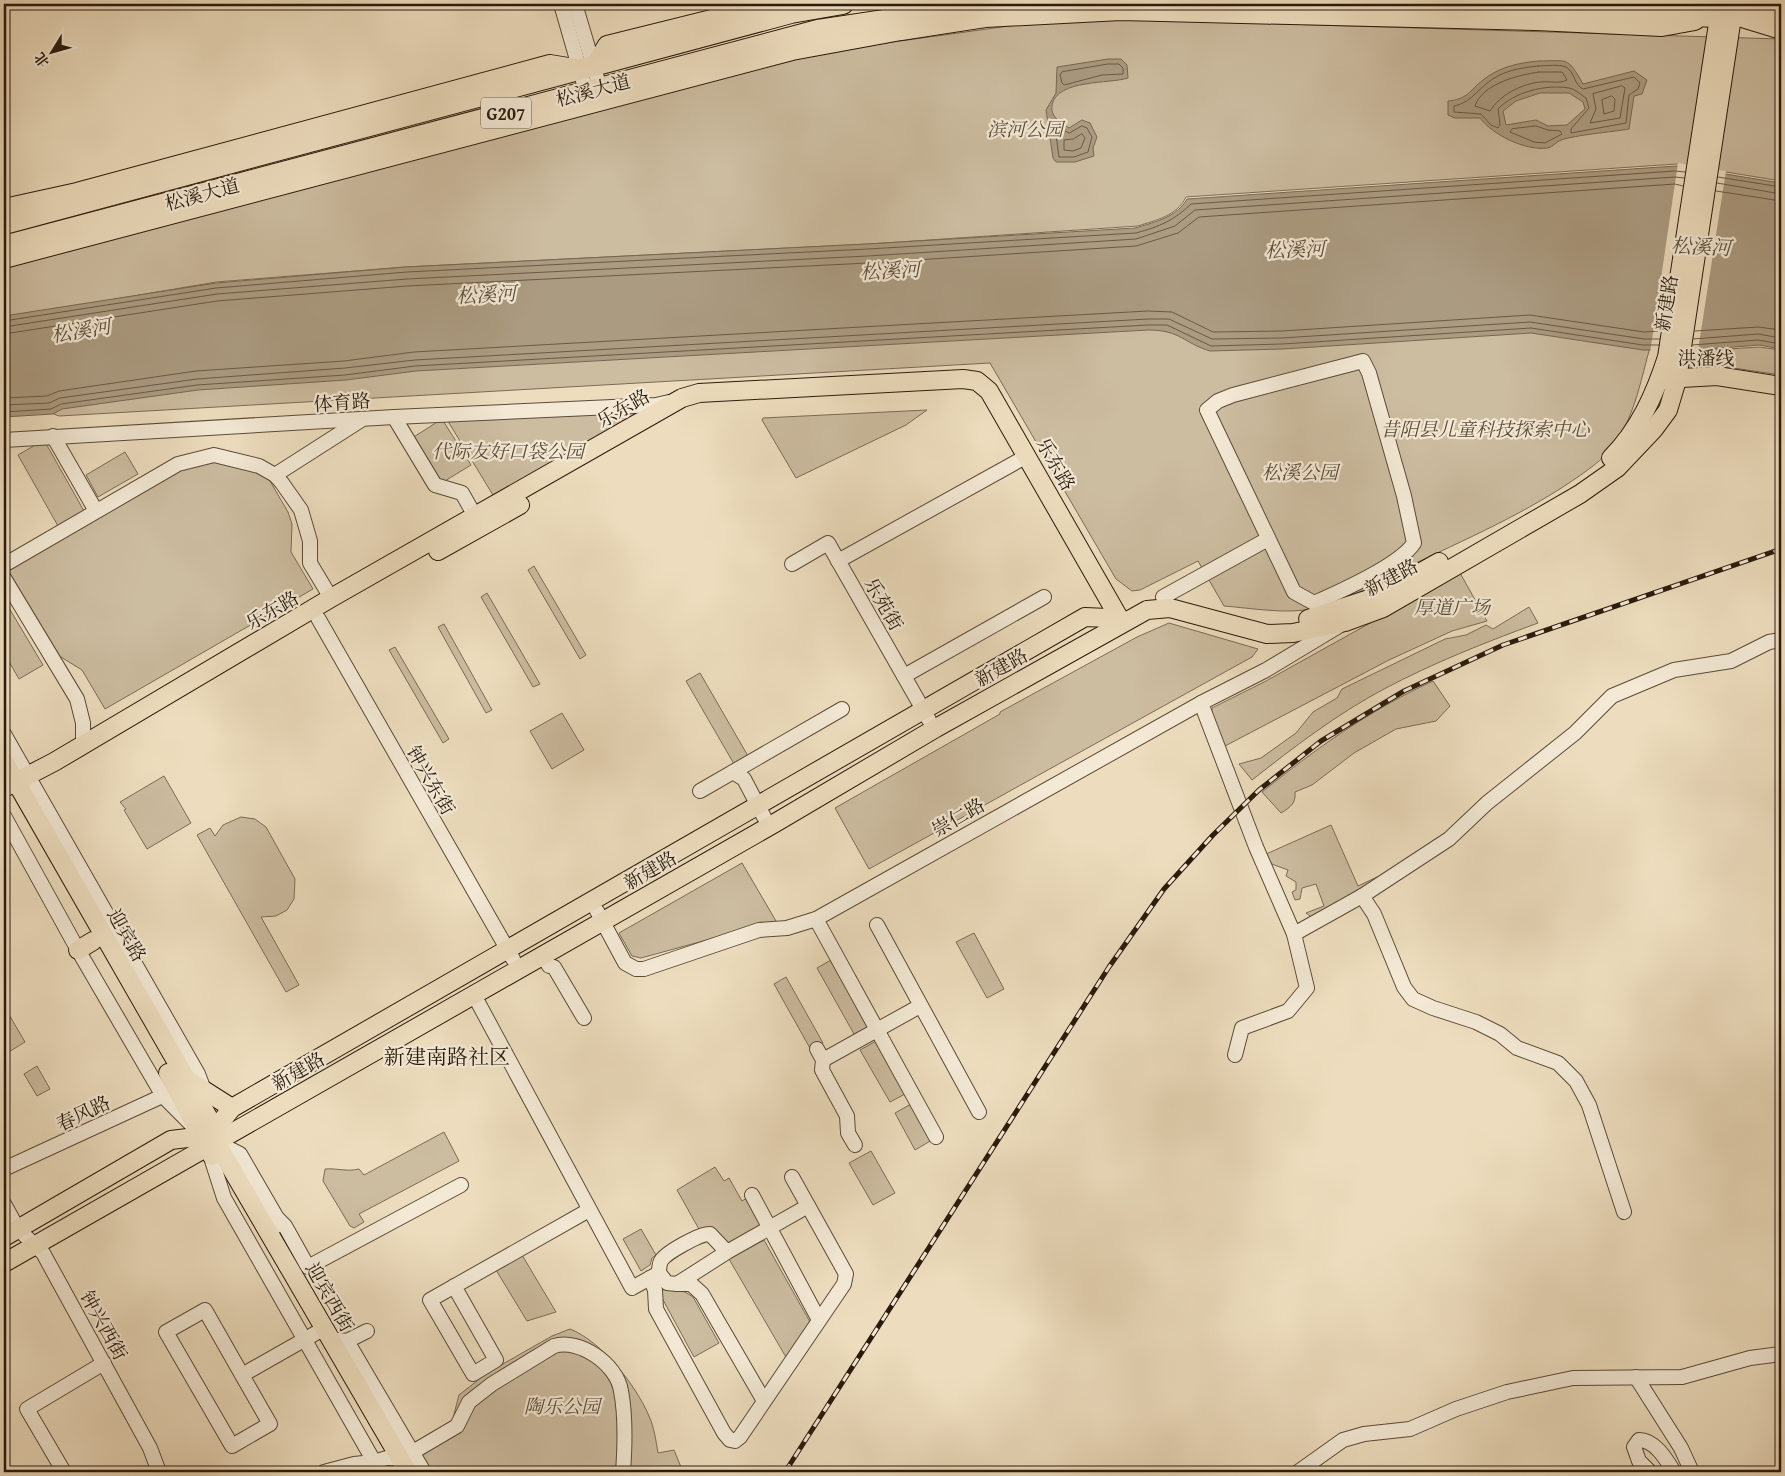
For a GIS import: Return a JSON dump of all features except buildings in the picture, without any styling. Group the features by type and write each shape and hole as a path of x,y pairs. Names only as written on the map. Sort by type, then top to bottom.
{"highway":[{"name":"松溪大道","path":"4,224 791,13 843,4"},
{"name":"松溪大道","path":"4,246 356,159 593,89 818,30 951,10 1013,4"},
{"path":"1328,4 1727,10 1781,16"}],"main road":[{"path":"4,208 78,192 550,64 587,68 607,45 772,4"},
{"path":"4,259 226,202 356,159 792,51 985,18 1120,11 1536,21 1662,27 1727,10 1781,30"},
{"name":"新建路","path":"4,1250 210,1138 475,1001 546,961 762,811 926,715 1115,621 1155,608 1170,608 1267,634 1293,633 1345,622 1384,608 1580,494 1617,468 1654,429 1668,410 1668,380 1727,10"},
{"name":"洪潘线","path":"1668,380 1717,376 1781,386"},
{"name":"乐东路","path":"14,788 83,744 331,598 682,398 699,393 963,379 977,381 989,391 1115,621"},
{"name":"新建路","path":"210,1138 510,954 602,921 936,728 1115,621 1140,600 1163,597 1269,623 1318,617 1378,596 1573,487 1610,459 1623,445 1668,380"},
{"name":"乐东路","path":"14,788 154,712 534,498 679,412 704,403 961,389 974,390 980,395 1115,621"},
{"name":"迎宾路","path":"4,761 14,788 105,937 175,1088 210,1138"},
{"path":"210,1138 232,1108 510,954 762,811"},
{"path":"78,950 105,937"},
{"path":"175,1088 204,1090 232,1108"},
{"name":"迎宾西街","path":"210,1138 248,1182 272,1240 394,1464"},
{"name":"迎宾西街","path":"210,1138 324,1337 371,1396 394,1464"},
{"path":"4,1276 25,1240"},
{"name":"新建路","path":"4,1263 25,1240"}],"street":[{"path":"561,4 587,68"},
{"path":"575,4 587,68 593,89"},
{"path":"1363,361 1369,373 1402,487 1414,543 1398,558 1363,580 1314,603 1294,592 1268,539 1207,410 1218,401 1233,395 1363,361"},
{"name":"体育路","path":"4,440 394,417 656,405 682,398"},
{"path":"394,417 434,485 462,493 475,516"},
{"path":"276,475 362,420"},
{"path":"53,436 96,511"},
{"path":"4,565 178,464 214,455 259,466 276,475 301,510 310,541 310,563 331,598"},
{"path":"838,561 1018,461"},
{"path":"1163,597 1268,539"},
{"name":"乐苑街","path":"792,564 828,543 926,715"},
{"path":"4,578 77,699 83,723 83,744"},
{"path":"904,676 1044,597"},
{"name":"钟兴东街","path":"318,618 510,954"},
{"name":"崇仁路","path":"602,921 625,963 636,969 644,969 759,930 787,928 816,919 1201,703 1266,670 1345,622"},
{"path":"1294,934 1362,896 1449,839 1487,803 1575,733 1612,696 1674,670 1731,661 1769,642 1781,640"},
{"path":"1201,703 1256,847 1294,934 1307,988 1288,1011 1242,1028 1235,1055"},
{"path":"700,791 842,709"},
{"path":"4,734 14,788 105,937 198,1074 204,1090 210,1138"},
{"path":"733,772 744,780 762,811"},
{"path":"4,816 78,950 175,1088"},
{"path":"1362,896 1374,914 1404,987 1414,999 1433,1008 1476,1022 1500,1034 1517,1048 1558,1063 1576,1081 1589,1105 1624,1212"},
{"path":"816,919 936,1137"},
{"path":"877,925 979,1112"},
{"path":"546,961 554,967 584,1018"},
{"path":"475,1001 632,1288 654,1276"},
{"path":"855,1145 848,1133 846,1116 822,1070 820,1055 878,1030 920,1006"},
{"name":"春风路","path":"4,1169 175,1088"},
{"path":"727,1252 714,1237 705,1234 665,1256 654,1276 656,1309 724,1433 730,1440 735,1441 740,1437 844,1284 846,1274 792,1177"},
{"path":"248,1182 285,1226 308,1268 461,1185"},
{"path":"752,1195 819,1320"},
{"name":"钟兴西街","path":"4,1204 104,1363 150,1448 159,1472"},
{"path":"677,1284 727,1252 808,1206"},
{"path":"454,1286 496,1360 473,1374 430,1300 454,1286 589,1210"},
{"path":"272,1240 277,1218"},
{"path":"654,1276 667,1283 690,1284 702,1294 764,1401"},
{"path":"205,1310 242,1375 270,1424 232,1446 166,1332 205,1310"},
{"path":"242,1375 324,1337 367,1331"},
{"path":"394,1464 457,1426 469,1402 492,1384 554,1346 563,1343 577,1345 594,1353 614,1374 621,1389 625,1438 623,1472"},
{"path":"1298,1472 1343,1440 1364,1434 1410,1429 1456,1409 1506,1392 1573,1378 1682,1377 1750,1358 1781,1354"},
{"path":"64,1472 27,1408 104,1363"},
{"path":"1636,1377 1681,1448 1692,1472"},
{"path":"1650,1472 1639,1461 1634,1447 1638,1440 1646,1440 1659,1450 1674,1472"},
{"path":"324,1472 354,1464 394,1464 424,1472"}],"green space":[{"name":"滨河公园","path":"1118,19 1781,39 1781,181 1677,164 1186,197 1172,213 1138,226 869,244 405,267 216,282 4,318 4,265 828,51 1016,25"},
{"name":"松溪公园","path":"1466,324 1650,347 1637,396 1625,427 1606,454 1593,466 1529,507 1342,600 1315,608 1294,611 1224,606 1198,561 1140,590 1132,591 1116,579 990,363 59,416 49,412 62,406 196,385 989,327"},
{"path":"1759,347 1781,350 1781,375 1713,365 1698,351"},
{"name":"代际友好口袋公园","path":"654,407 496,500 446,418"},
{"path":"927,410 906,425 796,478 762,420 763,418"},
{"path":"442,419 471,465 440,484 412,438"},
{"path":"44,440 84,511 58,526 18,455"},
{"path":"125,452 138,474 98,497 86,475"},
{"path":"212,460 256,471 270,481 288,512 292,524 291,552 313,589 105,709 82,670 56,654 9,576 8,571 11,567 182,469"},
{"path":"534,566 586,655 580,659 528,570"},
{"name":"厚道广场","path":"1460,573 1487,621 1452,631 1389,660 1225,746 1222,742 1217,733 1212,708 1266,681"},
{"path":"487,593 540,684 533,687 481,597"},
{"path":"1529,607 1538,623 1460,653 1384,689 1333,720 1252,780 1239,764 1261,758 1296,733 1313,712 1337,698 1342,689 1445,639 1466,635 1486,625 1493,629"},
{"path":"9,608 43,665 19,679 4,653 4,611"},
{"path":"1169,623 1258,649 1252,657 869,869 835,808 1000,714 1000,712 1137,637"},
{"path":"444,624 492,710 486,713 438,627"},
{"path":"395,647 449,739 443,743 389,650"},
{"path":"700,673 748,756 734,764 686,681"},
{"path":"1433,681 1450,706 1436,721 1396,729 1354,753 1312,785 1295,792 1295,799 1292,804 1281,813 1262,792 1344,731 1387,705"},
{"path":"562,713 584,750 552,769 530,731"},
{"path":"164,776 191,823 147,849 124,810 126,809 120,802"},
{"path":"241,817 255,819 266,827 295,879 294,899 287,910 276,916 261,917 299,985 286,992 197,835 210,828 215,836 223,825"},
{"path":"1331,825 1358,886 1377,877 1375,883 1314,919 1306,913 1324,906 1316,884 1302,888 1300,899 1295,900 1292,892 1296,890 1296,882 1286,876 1288,870 1269,863 1264,855"},
{"path":"742,863 776,921 641,958 632,956 619,933"},
{"path":"974,933 1004,989 987,998 956,942"},
{"path":"831,960 868,1027 854,1034 817,968"},
{"path":"786,977 823,1043 811,1050 774,984"},
{"path":"4,1006 25,1042 7,1053 4,1048"},
{"path":"876,1041 905,1094 890,1102 860,1050"},
{"path":"37,1066 50,1089 37,1096 24,1074"},
{"path":"911,1104 932,1140 915,1150 895,1113"},
{"path":"444,1132 459,1161 359,1214 364,1222 354,1228 350,1226 323,1181 325,1169 359,1169 364,1175"},
{"path":"871,1151 895,1193 873,1205 849,1163"},
{"path":"715,1167 724,1181 729,1178 742,1201 747,1198 763,1225 730,1244 700,1231 677,1190"},
{"path":"641,1229 656,1255 652,1258 650,1265 641,1271 623,1239"},
{"path":"764,1240 810,1322 787,1359 729,1259"},
{"path":"522,1255 556,1312 527,1321 496,1270"},
{"path":"662,1288 685,1292 693,1297 719,1343 694,1357 662,1298"},
{"name":"陶乐公园","path":"570,1329 594,1343 616,1365 636,1391 649,1416 654,1429 658,1453 674,1450 683,1472 430,1472 414,1446 452,1422 459,1395 487,1373 552,1336"}],"water":[{"path":"1108,59 1121,59 1127,65 1128,78 1073,87 1063,91 1056,97 1052,105 1054,116 1069,128 1082,120 1090,123 1097,137 1093,148 1094,156 1075,162 1056,162 1053,158 1046,110 1056,93 1057,67"},
{"path":"1538,61 1562,61 1570,64 1583,84 1634,71 1647,80 1642,94 1634,96 1629,129 1567,138 1548,148 1539,148 1520,144 1501,136 1480,118 1455,118 1448,115 1448,101 1468,94 1489,76 1509,66","holes":["1540,93 1569,93 1583,102 1585,109 1567,125 1548,126 1536,120 1506,125 1503,111 1516,101"]},
{"name":"松溪河","path":"1676,166 1781,183 1781,349 1759,345 1698,350 1643,350 1531,333 1283,349 1210,351 1168,332 1148,330 416,371 346,380 198,390 62,409 53,414 4,417 4,316 216,283 406,267 867,244 1135,228 1171,215 1187,199"}],"pier":[{"path":"1678,163 1726,171 1698,350 1697,352 1650,353"}],"railway":[{"path":"785,1472 1109,967 1164,889 1213,835 1259,790 1321,741 1404,691 1503,645 1781,549"}],"district":[{"name":"新建南路社区","path":"447,1056"}],"park label":[{"name":"昔阳县儿童科技探索中心","path":"1485,429"}]}
